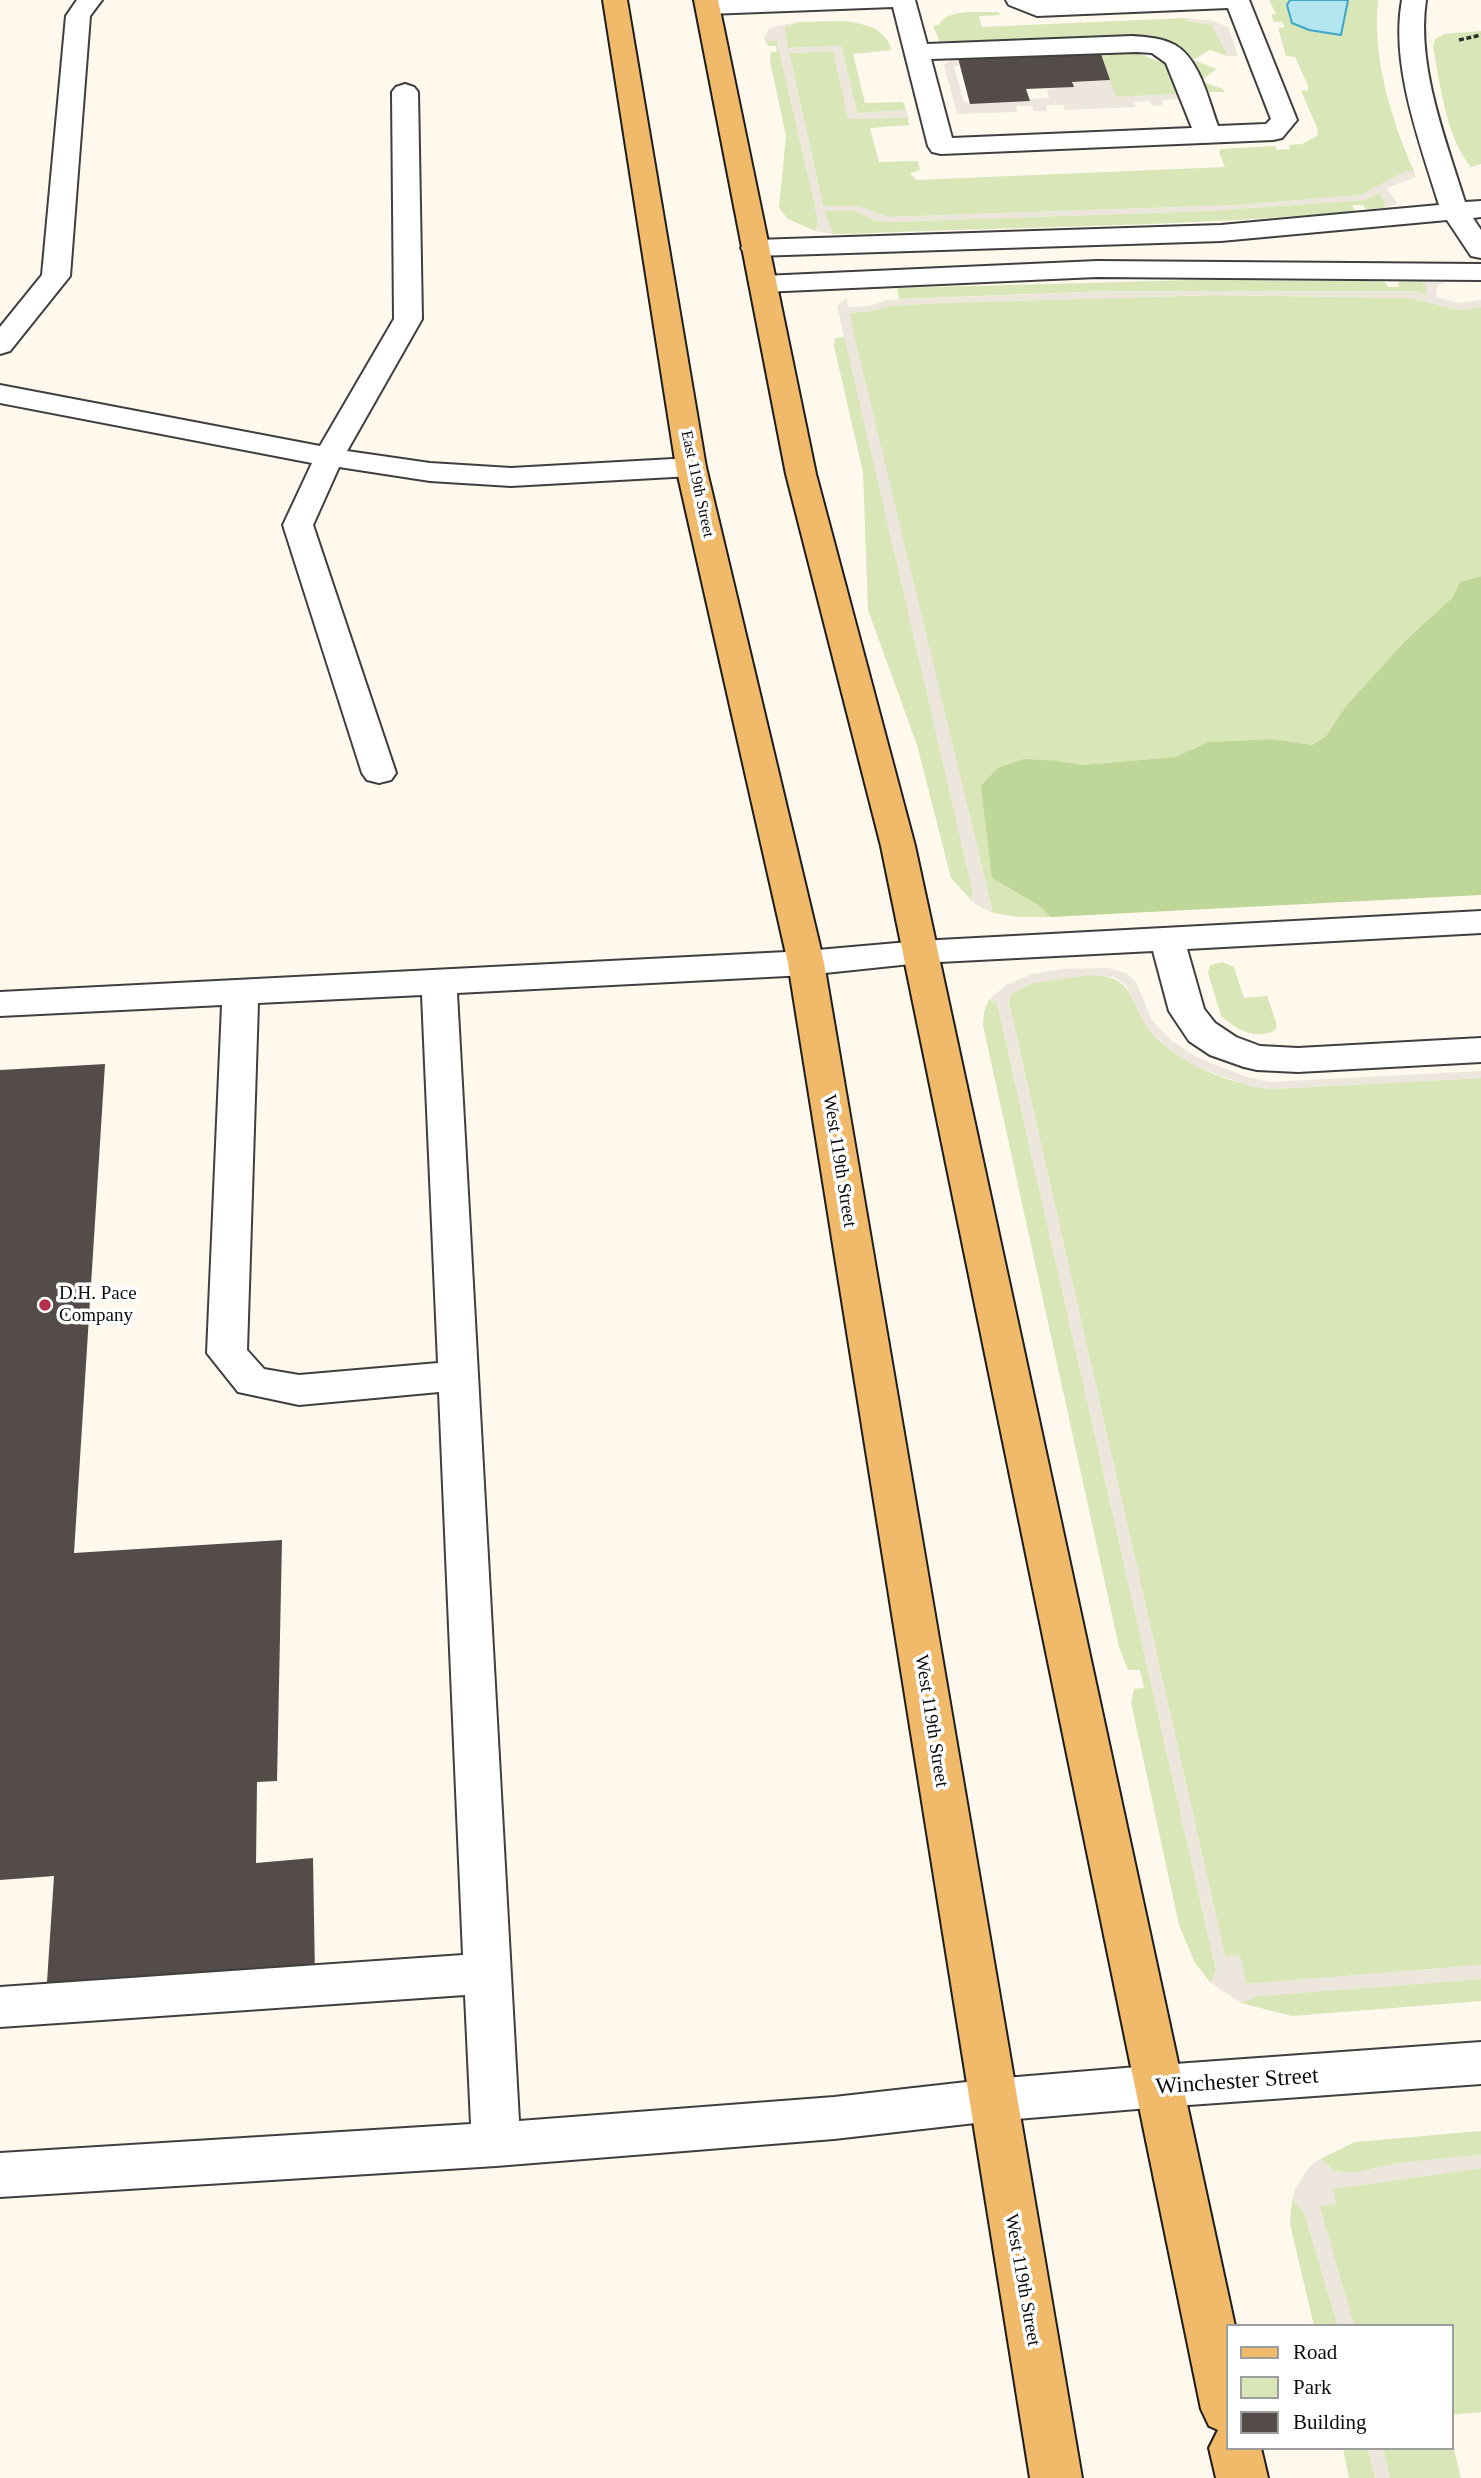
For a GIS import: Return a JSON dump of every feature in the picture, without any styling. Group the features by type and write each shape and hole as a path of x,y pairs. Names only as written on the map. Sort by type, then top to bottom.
{"main road":[{"name":"East 119th Street","path":"615,0 691,467 806,963"},
{"path":"707,4 801,474 898,846 1226,2404"},
{"name":"West 119th Street","path":"806,963 1056,2478"},
{"path":"1236,2450 1242,2478"}],"street":[{"path":"0,345 57,276 78,16 90,0"},
{"path":"707,4 892,0"},
{"path":"903,0 941,146 1273,132 1284,120 1237,0 1037,9 1018,0"},
{"path":"1414,0 1411,18 1420,100 1468,211 1481,250"},
{"path":"917,52 1132,44 1159,47 1171,54 1180,66 1208,136"},
{"path":"379,773 298,525 329,457 408,319 405,92"},
{"path":"755,248 1221,233 1468,211"},
{"path":"763,284 1097,270 1481,272"},
{"path":"0,394 329,457 430,472 511,477 691,467"},
{"path":"0,1004 806,963 920,952 1481,922"},
{"path":"1167,939 1187,1011 1202,1032 1223,1046 1257,1058 1298,1060 1481,1050"},
{"path":"439,982 496,2144"},
{"path":"240,992 227,1353 252,1382 299,1390 458,1376"},
{"path":"0,2007 488,1973"},
{"name":"Winchester Street","path":"0,2175 496,2144 834,2118 993,2100 1161,2086 1481,2063"}],"green space":[{"path":"1269,0 1378,0 1378,44 1385,88 1414,171 1404,172 1361,195 1239,205 888,217 858,206 823,206 789,53 833,51 849,119 908,117 909,125 870,128 879,162 918,161 920,170 910,173 916,180 1225,167 1219,152 1221,149 1275,146 1277,150 1290,149 1289,145 1302,144 1317,136 1318,130 1301,91 1308,90 1308,86 1295,57 1286,56 1278,28 1285,27 1282,22 1274,22 1271,15 1276,14"},
{"path":"962,12 998,12 1001,15 979,16 982,27 1186,18 1188,21 1212,25 1228,56 1210,50 1193,60 1217,69 1200,81 1225,92 1202,92 1189,58 1172,45 1090,40 1088,36 940,42 933,26 939,25 953,14"},
{"path":"843,21 873,28 884,36 892,50 853,54 865,103 901,102 906,110 857,113 841,46 788,48 784,27 798,22"},
{"path":"1481,31 1481,164 1471,167 1462,155 1450,126 1433,46 1435,39 1444,34"},
{"path":"765,41 777,41 814,201 818,224 815,231 788,219 779,208 786,136 770,61 771,52 777,52 776,46 769,46"},
{"path":"1135,52 1165,64 1177,94 1115,97 1101,54"},
{"path":"1379,193 1385,202 1384,208 1366,209 1363,205 1352,205 1355,211 1292,216 852,234 833,234 824,211 853,210 874,220 887,222 1205,211 1364,200"},
{"path":"1194,280 1366,281 1385,282 1388,287 1399,287 1398,282 1420,281 1426,285 1426,295 1413,291 1111,291 899,299 897,288"},
{"path":"1215,295 1412,298 1458,310 1481,307 1481,576 1460,582 1452,598 1406,640 1346,706 1326,736 1312,745 1273,739 1208,742 1175,757 1082,765 1059,761 992,878 1038,905 1051,917 1019,917 993,913 848,313 873,311 890,306 939,303"},
{"path":"846,337 973,893 971,900 951,878 917,745 868,610 863,472 834,346 835,338"},
{"path":"1481,576 1481,895 1051,917 1038,905 992,878 981,786 998,768 1024,759 1082,765 1175,757 1208,742 1273,739 1312,745 1326,736 1346,706 1406,640 1452,598 1460,582"},
{"path":"1222,962 1234,967 1244,998 1267,996 1277,1025 1275,1030 1261,1034 1246,1032 1221,1016 1208,973 1210,965"},
{"path":"1087,975 1118,981 1126,988 1149,1029 1172,1051 1213,1074 1242,1083 1272,1089 1481,1078 1481,1965 1247,1984 1225,1956 1009,1003 1011,994 1033,983"},
{"path":"989,1000 996,1002 998,1007 1216,1970 1211,1983 1195,1963 1179,1925 1131,1702 1134,1689 1144,1688 1140,1670 1128,1670 1119,1647 983,1025 984,1011"},
{"path":"1481,1979 1481,2001 1292,2016 1241,2003 1257,1996"},
{"path":"1481,2131 1481,2155 1400,2163 1353,2173 1334,2171 1320,2159 1355,2142"},
{"path":"1481,2168 1481,2412 1453,2415 1453,2324 1353,2324 1319,2205 1335,2204 1332,2189"},
{"path":"1292,2200 1304,2212 1337,2324 1314,2324 1290,2224"},
{"path":"1453,2446 1461,2478 1390,2478 1383,2450 1453,2450"},
{"path":"1343,2450 1368,2450 1375,2478 1349,2478"}],"shaded area":[{"path":"1186,18 1213,21 1228,27 1238,56 1228,56 1212,25 1187,21"},
{"path":"798,22 784,27 788,48 841,46 857,113 906,110 909,118 848,119 833,51 789,53 823,206 858,206 888,217 1239,205 1361,195 1404,172 1414,171 1416,177 1387,188 1398,204 1384,208 1385,202 1379,193 1364,200 1205,211 887,222 875,220 853,210 825,211 833,234 815,231 818,224 814,201 777,41 765,41 764,37 768,30 777,26"},
{"path":"952,59 958,60 959,65 954,66 964,102 970,104 1049,98 1047,89 1073,87 1072,82 1110,80 1116,97 1177,94 1179,99 1162,100 1163,105 1152,106 1150,101 1134,102 1136,107 1065,110 1063,105 1046,105 1047,111 1034,111 1032,106 1016,106 1017,112 957,114 944,65"},
{"path":"1420,281 1445,282 1437,286 1436,297 1458,303 1481,300 1481,307 1459,310 1412,298 1215,295 939,303 890,306 849,313 993,913 978,906 971,900 973,893 837,306 847,298 848,307 869,306 887,300 1111,291 1413,291 1426,295 1426,285"},
{"path":"1107,968 1126,973 1136,982 1152,1020 1171,1040 1198,1058 1247,1077 1270,1082 1481,1071 1481,1078 1272,1089 1252,1087 1199,1068 1171,1051 1146,1027 1126,985 1114,977 1087,975 1033,983 1011,994 1009,1003 1225,1956 1240,1955 1247,1984 1481,1965 1481,1979 1258,1996 1241,2003 1211,1983 1216,1970 998,1007 996,1002 989,1000 1006,985 1032,974 1062,969"},
{"path":"1481,2155 1481,2168 1333,2189 1336,2204 1320,2206 1353,2324 1337,2324 1304,2212 1292,2200 1295,2189 1308,2168 1320,2159 1333,2171 1353,2173 1400,2163"},
{"path":"1368,2450 1383,2450 1390,2478 1375,2478"}],"water":[{"path":"1290,0 1348,0 1341,35 1309,30 1292,23 1287,5"}],"building":[{"path":"1101,54 1110,80 1072,82 1074,87 1026,89 1030,101 970,104 958,58"},
{"name":"D.H. Pace Company","path":"105,1064 74,1553 282,1540 277,1781 257,1782 256,1863 313,1858 315,1976 46,1997 54,1876 0,1880 0,1070"}],"place":[{"name":"D.H. Pace Company","path":"45,1305"}]}
